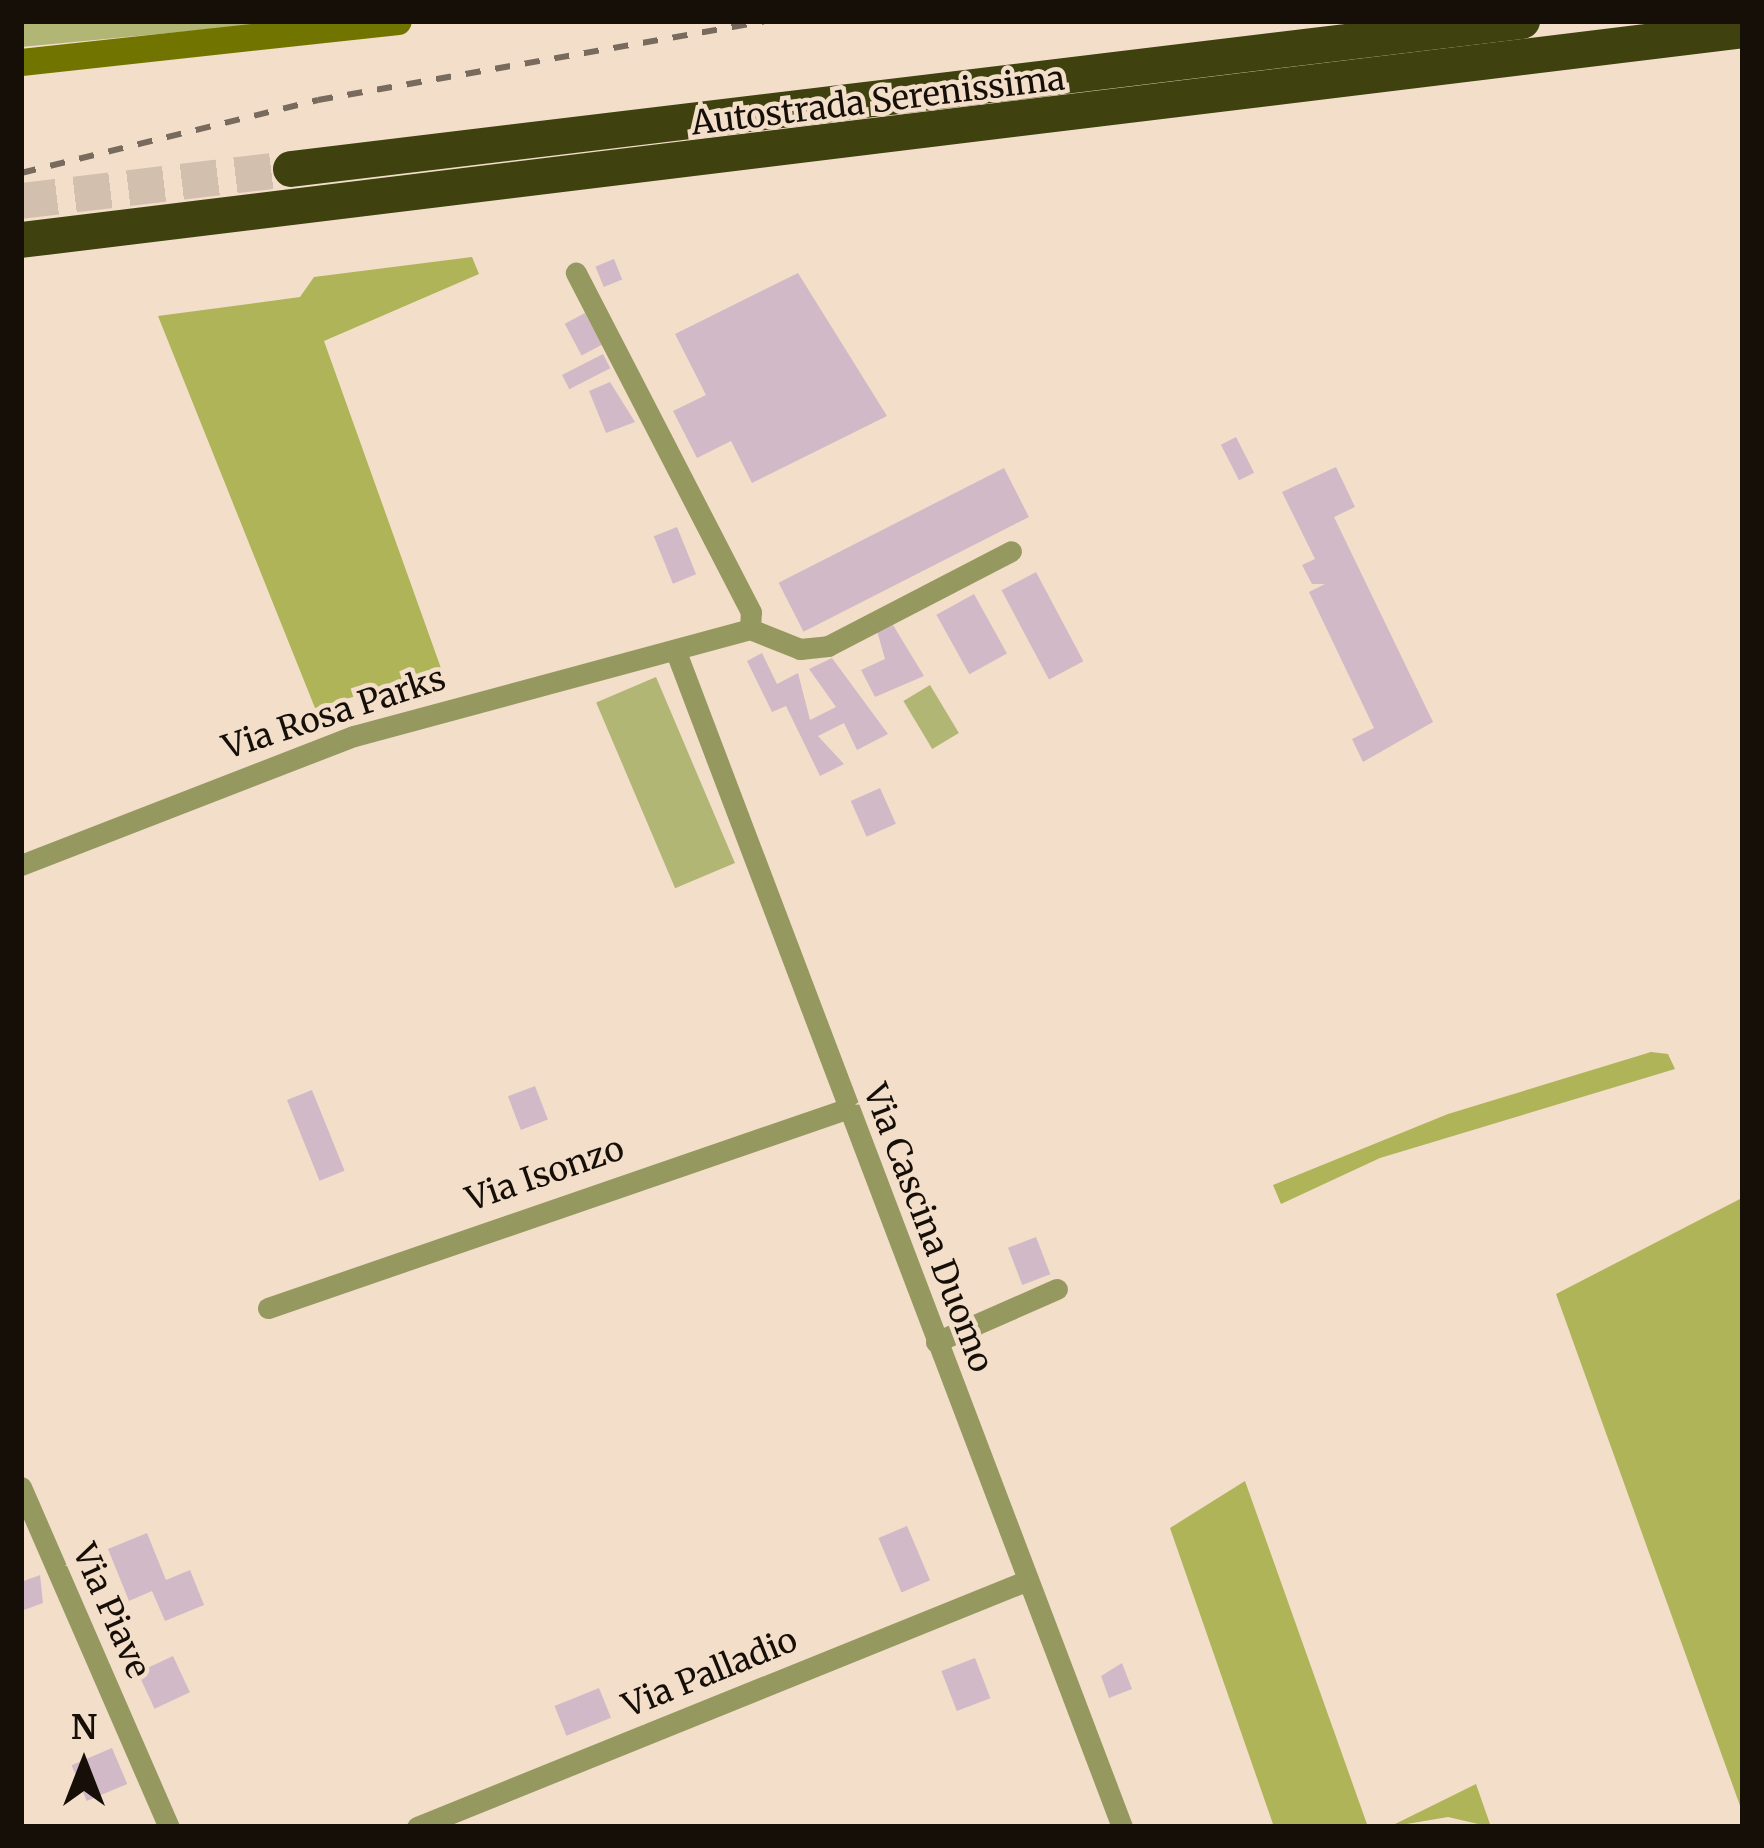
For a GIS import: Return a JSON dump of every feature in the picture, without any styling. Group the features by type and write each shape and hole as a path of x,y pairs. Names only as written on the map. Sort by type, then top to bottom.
{"highway":[{"name":"Autostrada Serenissima","path":"291,169 1522,21"},
{"name":"Autostrada Serenissima","path":"21,240 1743,30"}],"street":[{"path":"21,62 398,21"},
{"path":"576,273 751,612 750,629 800,649 828,646 1011,551"},
{"name":"Via Rosa Parks","path":"21,865 354,736 750,629"},
{"name":"Via Cascina Duomo","path":"676,652 1122,1827"},
{"name":"Via Isonzo","path":"268,1308 846,1109"},
{"path":"936,1342 1058,1289"},
{"name":"Via Piave","path":"21,1487 169,1827"},
{"name":"Via Palladio","path":"417,1827 1028,1580"}],"green space":[{"path":"21,21 297,21 21,47"},
{"path":"472,257 479,274 324,341 442,671 315,708 158,316 300,297 314,277"},
{"path":"656,677 735,863 675,888 596,702"},
{"path":"930,685 959,733 932,749 903,701"},
{"path":"1651,1052 1668,1054 1675,1069 1380,1158 1281,1204 1273,1185 1448,1114"},
{"path":"1740,1199 1743,1207 1743,1814 1556,1294"},
{"path":"1245,1481 1368,1827 1274,1827 1170,1528"},
{"path":"1476,1784 1491,1827 1448,1817 1389,1827"}],"building":[{"path":"614,259 622,279 604,287 595,266"},
{"path":"798,273 887,416 752,483 731,441 697,458 673,411 706,395 675,334"},
{"path":"585,313 602,345 582,356 565,324"},
{"path":"603,354 610,368 569,389 562,375"},
{"path":"610,382 635,422 606,433 589,391"},
{"path":"1236,437 1254,473 1239,480 1221,445"},
{"path":"1336,467 1355,507 1334,517 1433,722 1363,762 1352,739 1374,728 1309,592 1325,584 1312,584 1302,565 1315,559 1282,492"},
{"path":"1004,468 1029,517 804,632 779,583"},
{"path":"677,527 696,574 673,584 654,536"},
{"path":"1036,572 1083,661 1049,679 1002,590"},
{"path":"974,594 1007,653 969,674 936,615"},
{"path":"893,625 924,676 875,697 861,670 885,659 877,631"},
{"path":"762,653 777,684 798,673 810,720 836,707 809,669 832,658 888,734 857,750 844,723 818,736 844,764 820,776 786,706 772,712 747,661"},
{"path":"880,788 896,824 867,837 851,801"},
{"path":"535,1086 548,1120 521,1130 508,1096"},
{"path":"312,1090 345,1171 320,1181 287,1100"},
{"path":"1036,1237 1050,1274 1022,1285 1008,1248"},
{"path":"907,1526 930,1580 902,1592 878,1538"},
{"path":"147,1533 166,1580 190,1570 204,1605 165,1621 152,1591 129,1601 108,1549"},
{"path":"40,1575 43,1603 21,1611 21,1582"},
{"path":"173,1656 190,1692 155,1709 138,1672"},
{"path":"975,1658 990,1698 957,1711 941,1671"},
{"path":"1122,1663 1132,1689 1109,1698 1101,1676"},
{"path":"599,1688 611,1718 566,1736 554,1706"},
{"path":"112,1748 127,1784 87,1801 71,1765"}],"tunnel":[{"path":"21,201 291,169"}],"railway":[{"path":"21,173 318,100 764,21"}]}
